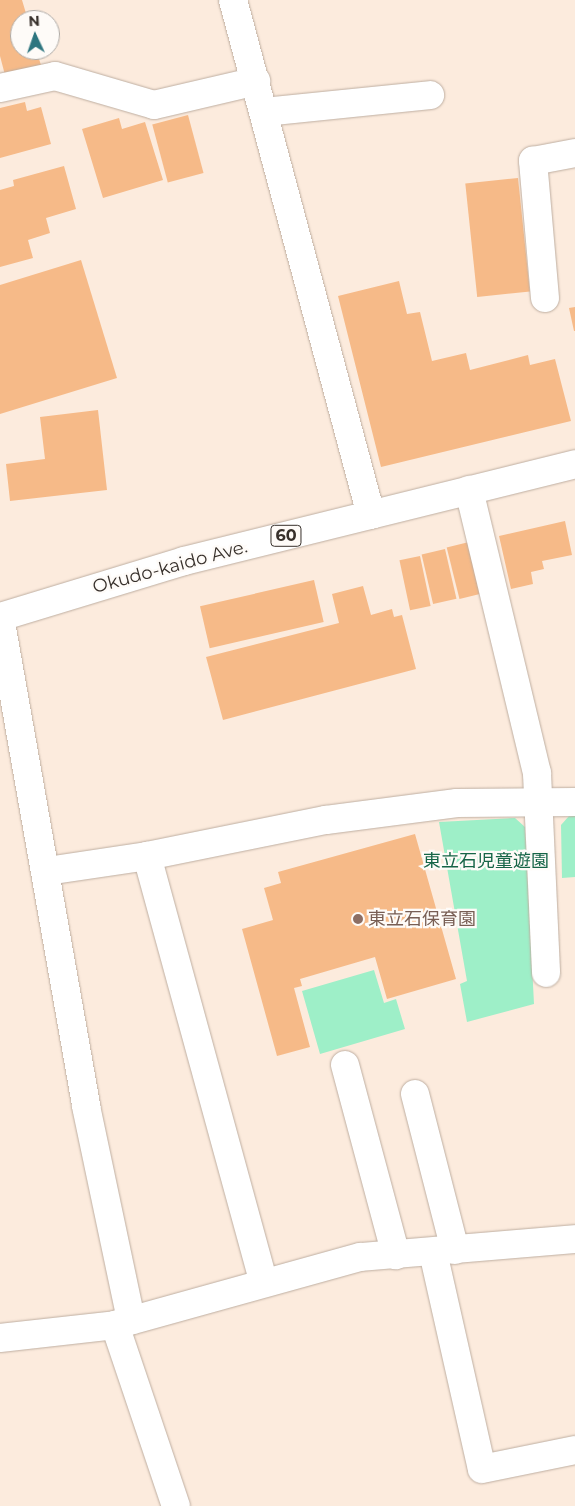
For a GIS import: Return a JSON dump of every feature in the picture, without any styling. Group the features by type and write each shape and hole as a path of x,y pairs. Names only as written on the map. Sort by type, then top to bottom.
{"street":[{"path":"233,0 372,515"},
{"path":"0,88 55,76 154,105 256,81"},
{"path":"264,112 430,95"},
{"path":"545,298 533,160 575,153"},
{"name":"Okudo-kaido Ave.","path":"0,617 184,561 575,464"},
{"path":"469,490 536,773 546,973"},
{"path":"0,617 47,871 123,1322 176,1506"},
{"path":"47,871 148,856 326,820 458,804 575,802"},
{"path":"148,856 263,1281"},
{"path":"345,1065 396,1254"},
{"path":"415,1094 482,1468 575,1450"},
{"path":"0,1338 123,1322 328,1263 396,1254 575,1239"}],"green space":[{"path":"569,816 575,816 575,877 562,878 561,825"},
{"name":"東立石児童遊園","path":"515,818 525,827 534,1004 467,1022 460,984 467,981 439,822"},
{"path":"374,970 384,1003 396,999 405,1029 320,1054 302,991"}],"building":[{"path":"0,0 22,0 25,10 10,10 10,60 39,60 41,65 5,75 0,56"},
{"path":"25,102 27,111 41,107 51,144 0,158 0,108"},
{"path":"188,115 204,173 168,183 152,125"},
{"path":"119,118 122,129 145,122 163,180 103,198 82,129"},
{"path":"64,166 76,209 46,218 50,233 28,240 33,258 0,267 0,190 14,186 13,180"},
{"path":"518,178 530,291 477,297 465,184"},
{"path":"81,260 117,378 0,414 0,285"},
{"path":"399,281 407,314 420,312 432,361 466,353 470,370 528,355 530,365 555,359 571,421 381,467 338,296"},
{"path":"575,307 575,331 574,331 569,308"},
{"path":"98,410 107,490 10,501 6,464 45,459 40,417"},
{"path":"565,521 572,555 542,561 544,569 531,572 533,584 511,589 499,536"},
{"path":"469,542 482,593 460,599 447,548"},
{"path":"445,549 456,599 433,604 422,554"},
{"path":"420,556 431,606 410,610 399,560"},
{"path":"314,580 324,622 210,648 200,606"},
{"path":"363,586 371,615 392,609 394,617 402,615 416,669 223,720 206,657 339,623 332,594"},
{"path":"415,834 456,979 387,999 375,957 300,979 302,986 294,988 310,1047 277,1056 242,929 273,920 264,888 281,883 278,872"}],"place":[{"name":"東立石保育園","path":"358,919"}]}
